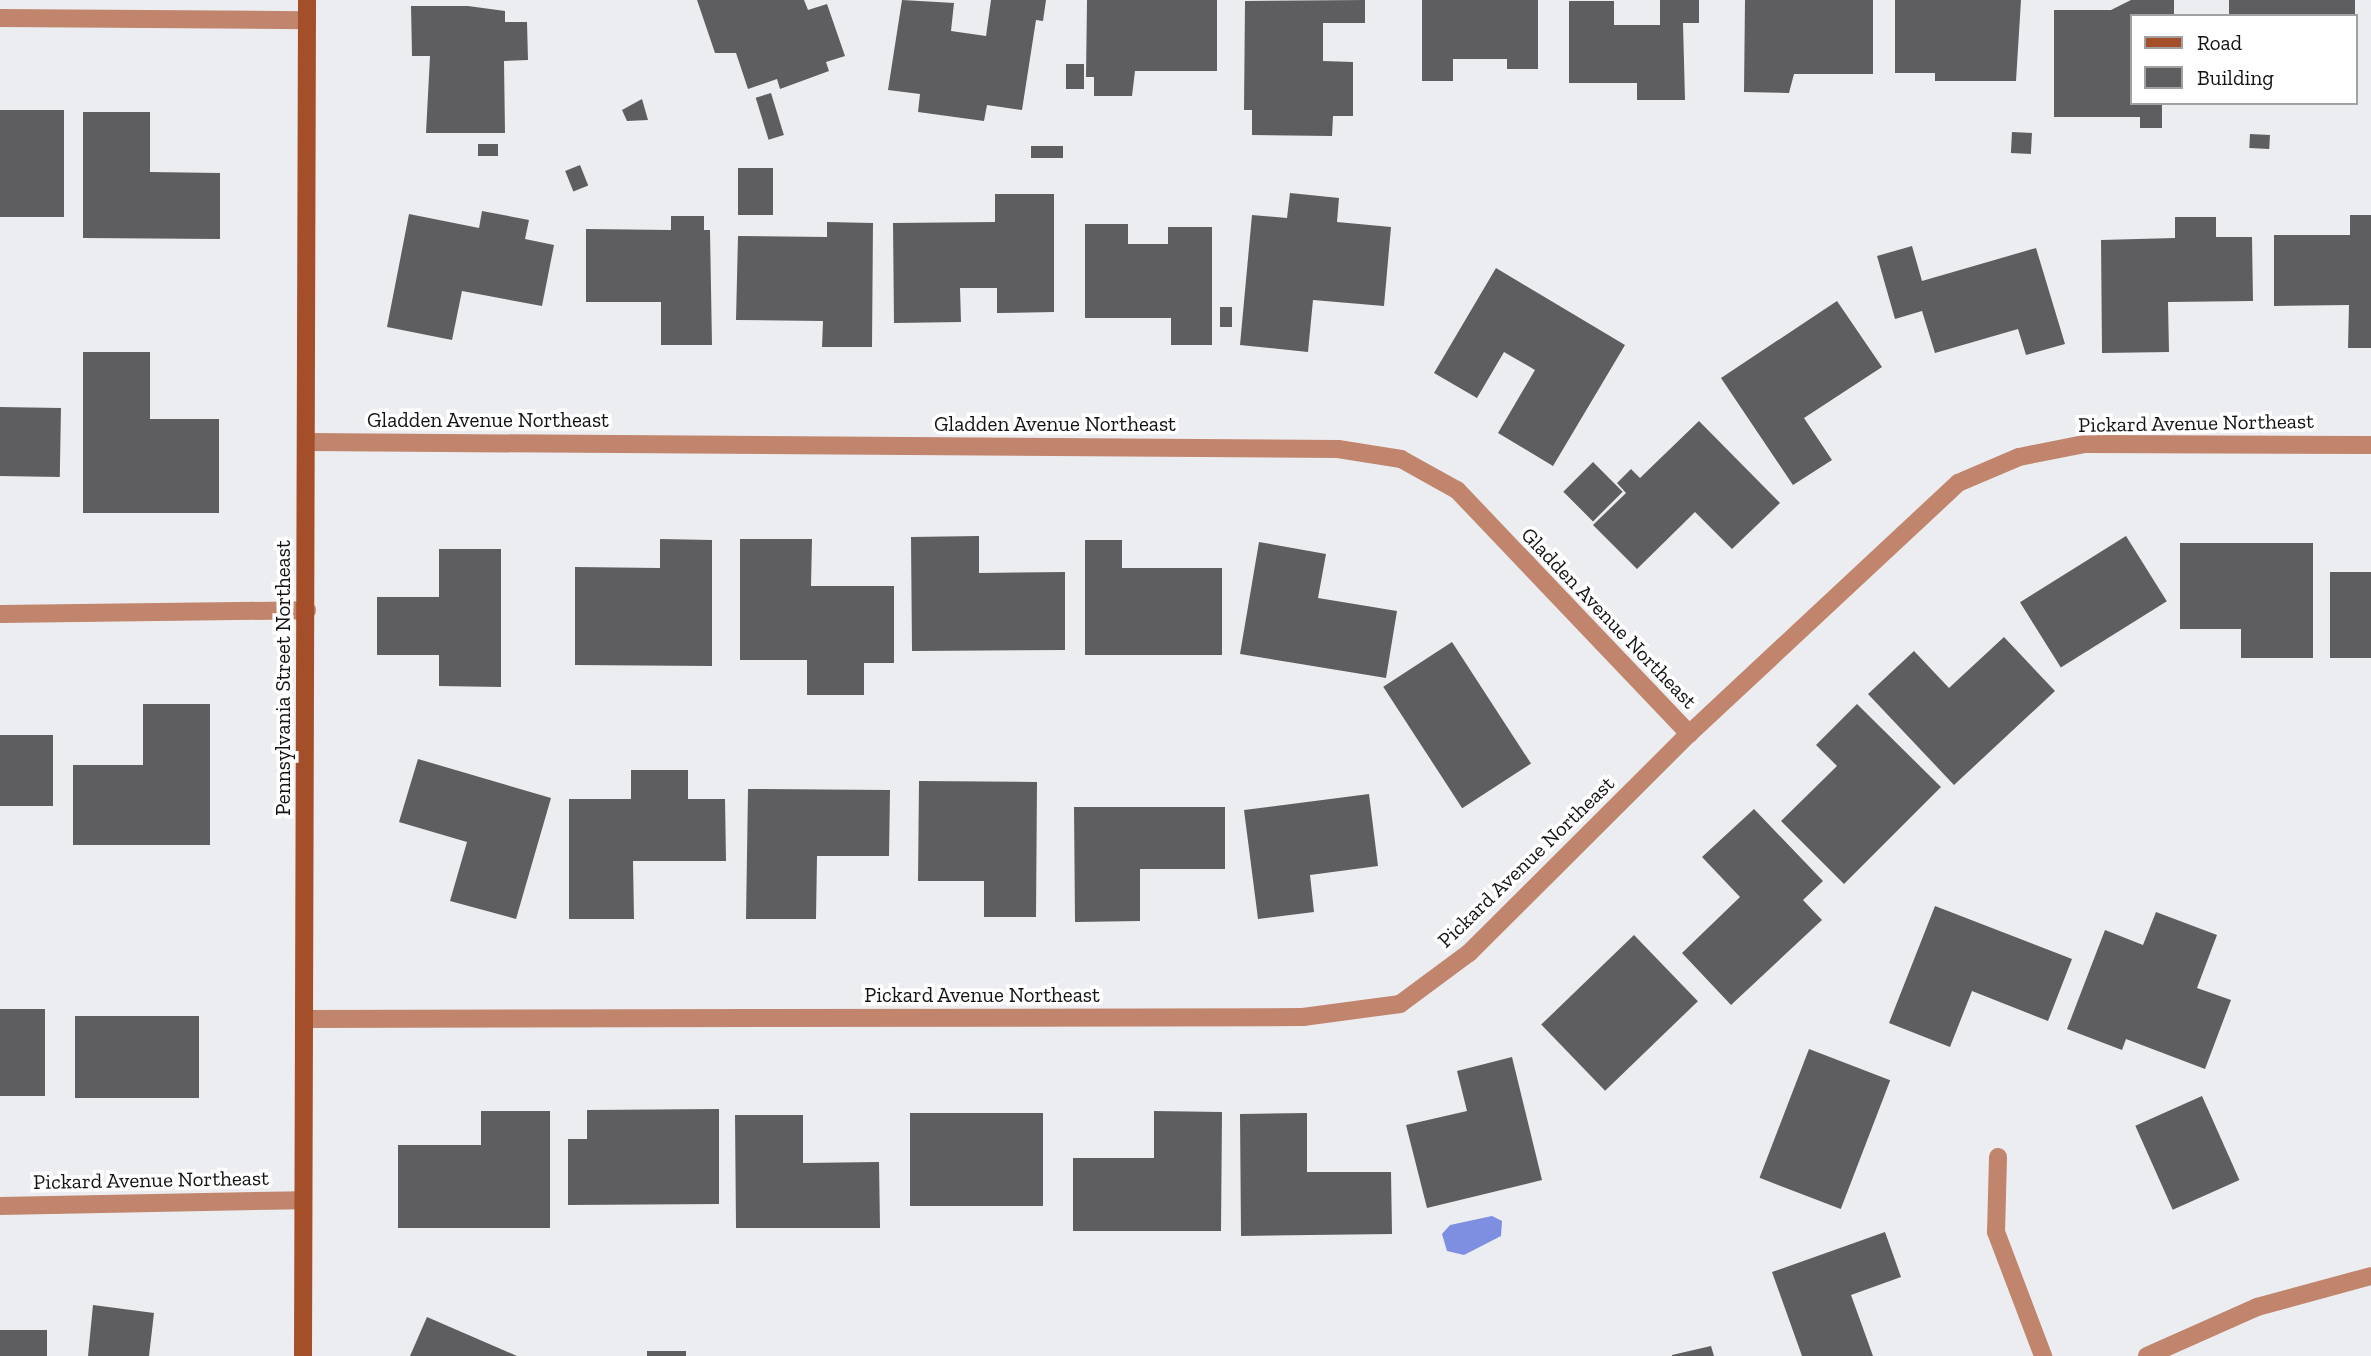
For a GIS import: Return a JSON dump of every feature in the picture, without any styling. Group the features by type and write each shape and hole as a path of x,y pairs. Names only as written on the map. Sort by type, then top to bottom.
{"street":[{"name":"Pennsylvania Street Northeast","path":"303,1356 307,0"},
{"path":"0,18 307,20"},
{"name":"Gladden Avenue Northeast","path":"307,442 1338,449 1401,459 1457,490 1689,734"},
{"name":"Pickard Avenue Northeast","path":"304,1019 1303,1017 1400,1004 1469,953 1689,734 1958,483 2019,457 2084,444 2371,445"},
{"path":"0,614 307,610"},
{"path":"1998,1157 1996,1232 2043,1356"},
{"name":"Pickard Avenue Northeast","path":"0,1206 302,1200"},
{"path":"2147,1356 2257,1307 2371,1276"}],"water":[{"path":"1492,1216 1502,1221 1501,1236 1464,1255 1447,1251 1442,1234 1450,1225"}],"building":[{"path":"697,0 804,0 808,10 827,4 845,56 826,62 829,71 780,89 777,79 748,89 736,53 715,53"},
{"path":"902,0 954,3 951,31 986,36 991,0 1046,0 1043,21 1036,20 1022,110 987,105 984,121 918,112 920,94 888,90"},
{"path":"1087,0 1217,0 1217,71 1135,71 1132,96 1094,96 1094,77 1086,77"},
{"path":"1365,0 1365,23 1323,23 1323,61 1353,62 1353,116 1333,116 1332,136 1252,135 1252,110 1244,110 1245,1"},
{"path":"1422,0 1538,0 1538,69 1507,69 1507,59 1453,59 1453,81 1422,81"},
{"path":"1660,0 1699,0 1699,23 1683,23 1685,100 1637,100 1637,83 1569,83 1569,1 1614,1 1614,25 1660,25"},
{"path":"1745,0 1873,0 1873,74 1794,74 1789,93 1744,92"},
{"path":"1895,0 2021,0 2016,81 1935,81 1935,73 1895,73"},
{"path":"2131,0 2174,0 2174,14 2130,14 2130,105 2162,105 2162,128 2140,128 2140,117 2054,117 2054,10 2111,10"},
{"path":"2229,0 2355,0 2355,14 2229,14"},
{"path":"411,6 468,6 505,11 505,22 527,22 528,60 504,61 505,133 426,133 430,56 412,56"},
{"path":"1066,64 1084,64 1084,89 1066,89"},
{"path":"771,93 784,135 769,140 756,98"},
{"path":"642,99 648,120 627,121 622,110"},
{"path":"0,110 64,110 64,217 0,217"},
{"path":"83,112 150,112 150,172 220,173 220,239 83,238"},
{"path":"2012,132 2032,133 2031,154 2011,153"},
{"path":"2250,134 2270,135 2269,149 2249,148"},
{"path":"478,144 498,144 498,156 478,156"},
{"path":"1031,146 1063,146 1063,158 1031,158"},
{"path":"580,165 588,185 573,191 565,171"},
{"path":"738,168 773,168 773,215 738,215"},
{"path":"1290,193 1339,198 1337,222 1391,227 1384,306 1313,300 1308,352 1240,345 1252,215 1287,218"},
{"path":"995,194 1054,194 1054,312 997,313 997,288 960,288 961,322 894,323 893,223 995,222"},
{"path":"482,211 529,220 525,239 554,245 542,306 462,291 452,340 387,327 409,214 479,228"},
{"path":"2350,215 2371,215 2371,348 2348,348 2349,305 2274,306 2274,235 2350,235"},
{"path":"671,216 704,216 704,230 710,230 712,345 661,345 661,302 586,302 586,229 671,230"},
{"path":"2175,217 2216,217 2216,237 2252,237 2253,301 2168,302 2169,352 2102,353 2101,240 2175,238"},
{"path":"827,222 873,223 872,347 822,347 823,321 736,320 738,236 827,237"},
{"path":"1085,224 1128,224 1128,244 1168,244 1168,227 1212,227 1212,345 1171,345 1171,318 1085,318"},
{"path":"1912,246 1922,281 2036,248 2065,344 2026,355 2018,329 1935,353 1922,311 1895,319 1877,256"},
{"path":"1496,268 1625,345 1553,466 1498,433 1535,370 1504,352 1477,398 1434,373"},
{"path":"1837,301 1882,367 1804,418 1832,460 1793,485 1721,378"},
{"path":"1220,307 1232,307 1232,327 1220,327"},
{"path":"83,352 150,352 150,419 219,419 219,513 83,513"},
{"path":"0,407 61,408 60,477 0,476"},
{"path":"1699,421 1780,503 1732,549 1695,512 1637,569 1593,525 1626,493 1617,483 1631,469 1640,478"},
{"path":"1593,462 1623,492 1593,521 1563,492"},
{"path":"979,536 979,573 1065,572 1065,650 912,651 911,537"},
{"path":"2126,536 2167,601 2061,668 2020,602"},
{"path":"660,539 712,540 712,666 575,665 575,567 660,568"},
{"path":"740,539 812,539 811,586 894,586 894,663 864,663 864,695 807,695 807,660 740,660"},
{"path":"1085,540 1122,540 1122,568 1222,568 1222,655 1085,655"},
{"path":"1259,542 1326,554 1318,598 1397,611 1386,678 1240,654"},
{"path":"2180,543 2313,543 2313,658 2241,658 2241,629 2180,629"},
{"path":"439,549 501,549 501,687 439,686 439,655 377,655 377,597 439,597"},
{"path":"2330,572 2371,572 2371,658 2330,658"},
{"path":"2004,637 2055,691 1954,785 1868,694 1914,651 1949,688"},
{"path":"1452,642 1531,764 1462,808 1383,687"},
{"path":"143,704 210,704 210,845 73,845 73,765 143,765"},
{"path":"1857,704 1941,787 1844,884 1781,821 1837,766 1816,745"},
{"path":"0,735 53,735 53,806 0,806"},
{"path":"418,759 551,798 516,919 450,901 467,842 399,822"},
{"path":"631,770 688,770 688,799 725,799 726,861 633,861 634,919 569,919 569,799 631,799"},
{"path":"919,781 1037,782 1036,917 984,917 984,881 918,881"},
{"path":"748,789 890,790 889,856 817,856 816,919 746,919"},
{"path":"1369,794 1378,866 1310,875 1314,912 1258,919 1244,810"},
{"path":"1074,807 1225,807 1225,869 1140,869 1140,921 1075,922"},
{"path":"1754,809 1823,881 1803,900 1822,920 1731,1005 1682,953 1740,897 1702,857"},
{"path":"1935,906 2072,959 2048,1021 1972,991 1950,1047 1889,1023"},
{"path":"2156,912 2217,935 2197,988 2231,1000 2205,1069 2126,1039 2122,1050 2067,1029 2105,930 2143,945"},
{"path":"1634,935 1698,1001 1605,1091 1541,1025"},
{"path":"0,1009 45,1009 45,1096 0,1096"},
{"path":"75,1016 199,1016 199,1098 75,1098"},
{"path":"1809,1049 1890,1080 1841,1209 1760,1178"},
{"path":"1512,1057 1542,1180 1427,1208 1406,1125 1467,1111 1457,1071"},
{"path":"2202,1096 2239,1180 2173,1210 2135,1126"},
{"path":"719,1109 719,1204 568,1205 568,1139 587,1139 587,1110"},
{"path":"481,1111 550,1111 550,1228 398,1228 398,1145 481,1145"},
{"path":"1154,1111 1222,1112 1221,1231 1073,1231 1073,1158 1154,1158"},
{"path":"910,1113 1043,1113 1043,1206 910,1206"},
{"path":"1307,1113 1307,1172 1391,1172 1392,1234 1241,1236 1240,1114"},
{"path":"735,1115 803,1115 803,1163 879,1162 880,1228 736,1228"},
{"path":"1885,1232 1901,1277 1851,1295 1873,1356 1802,1356 1772,1272"},
{"path":"93,1305 154,1313 149,1356 88,1356"},
{"path":"427,1317 517,1356 410,1356"},
{"path":"0,1330 47,1330 47,1356 0,1356"},
{"path":"1711,1346 1714,1356 1672,1356 1672,1355"},
{"path":"647,1351 686,1351 686,1356 647,1356"}]}
